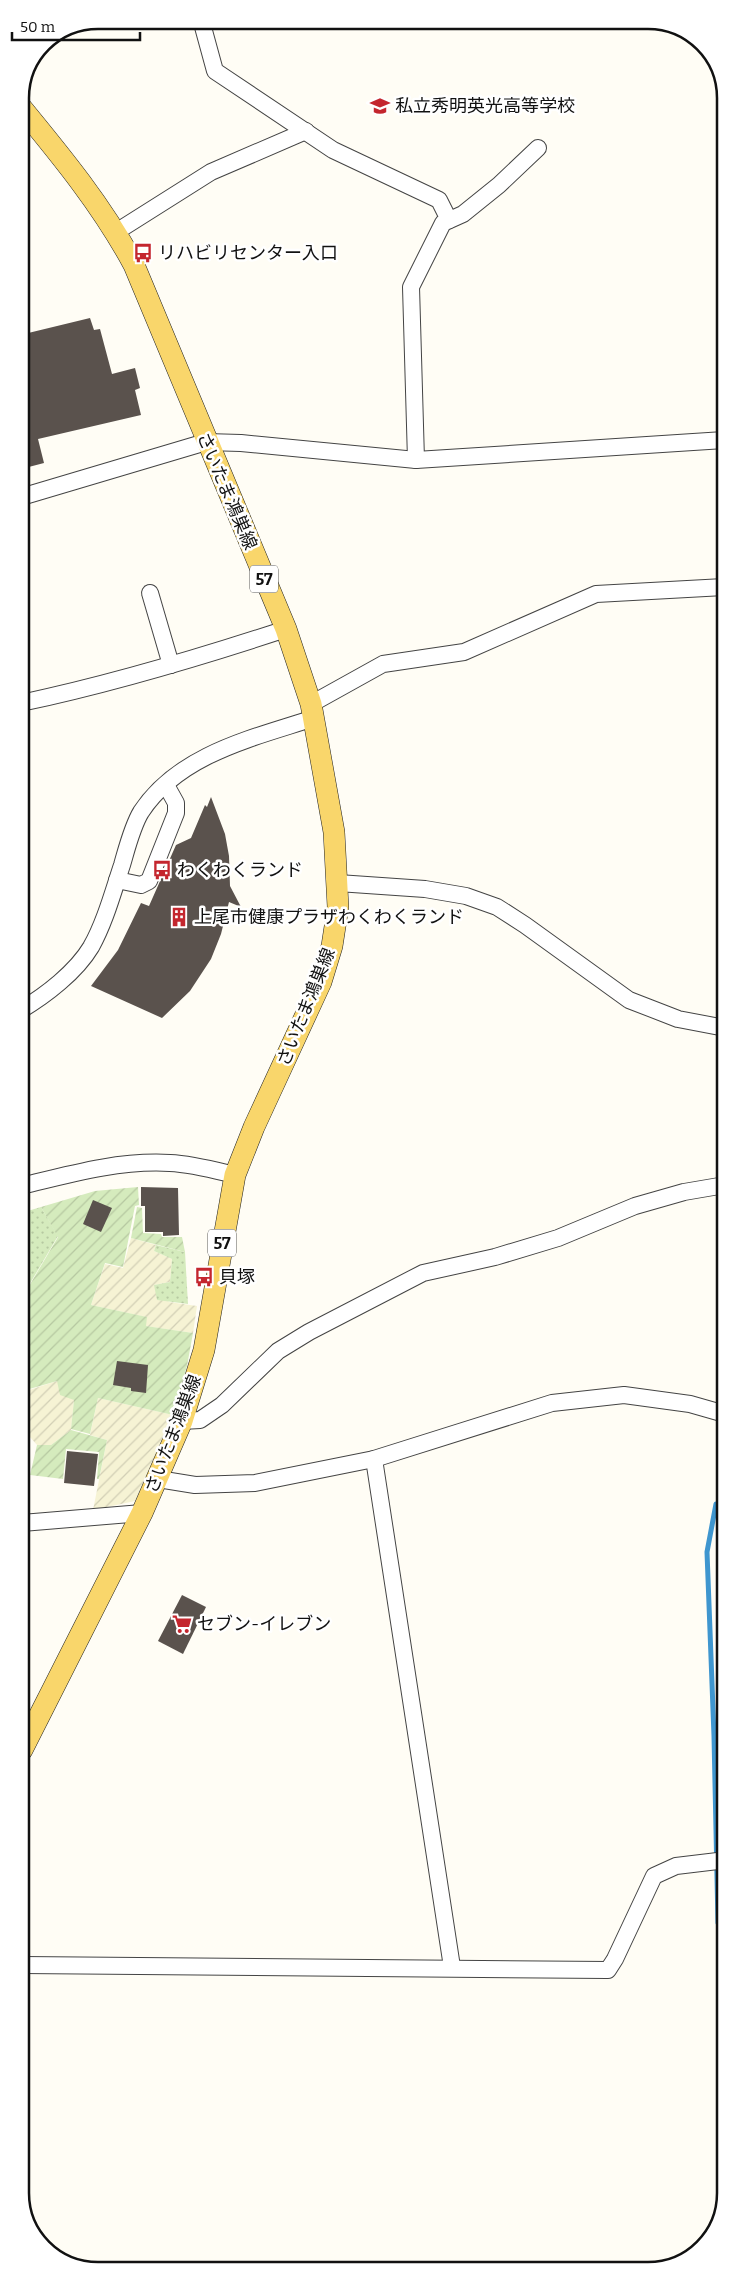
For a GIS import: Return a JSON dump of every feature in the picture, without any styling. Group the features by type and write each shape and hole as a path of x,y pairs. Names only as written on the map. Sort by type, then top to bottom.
{"main road":[{"name":"さいたま鴻巣線","path":"29,117 78,176 116,232 134,266 155,312 206,442 286,629 313,711 333,822 338,883 336,927 320,982 254,1127 235,1175 204,1350 182,1421 142,1513 29,1736"}],"street":[{"path":"204,29 215,71 333,150 439,200 450,220"},
{"path":"116,232 211,172 306,131"},
{"path":"416,460 411,287 443,223 464,214 500,185 538,148"},
{"path":"29,495 206,442 241,443 416,460 717,440"},
{"path":"29,1004 71,971 90,948 102,924 141,813 166,785 187,769 215,752 313,711 383,664 464,652 596,594 717,587"},
{"path":"150,593 171,665"},
{"path":"29,701 76,692 286,629"},
{"path":"117,880 130,885 141,885 149,881 176,814 176,803 166,785"},
{"path":"338,883 425,889 466,896 497,907 525,924 629,1000 678,1019 717,1026"},
{"path":"29,1184 110,1165 144,1163 171,1163 235,1175"},
{"path":"182,1421 200,1420 222,1405 278,1352 293,1342 423,1273 495,1258 558,1238 635,1206 684,1192 717,1186"},
{"path":"158,1479 195,1485 255,1483 374,1459 552,1403 624,1395 717,1409"},
{"path":"374,1459 452,1967"},
{"path":"29,1523 142,1513"},
{"path":"29,1965 452,1967 608,1970 616,1959 654,1876 676,1866 717,1861"}],"shaded area":[{"path":"131,1238 156,1245 154,1251 172,1259 170,1282 154,1285 169,1302 197,1306 193,1333 145,1326 146,1317 91,1305 105,1264 123,1268"},
{"path":"57,1381 74,1400 71,1430 51,1445 37,1445 29,1436 29,1390"},
{"path":"98,1398 173,1415 135,1501 93,1510 107,1440 90,1435"}],"green space":[{"path":"138,1187 139,1205 135,1206 123,1267 105,1263 91,1305 147,1317 146,1326 193,1333 187,1366 173,1415 98,1398 90,1434 71,1429 74,1400 60,1395 57,1381 29,1389 29,1286 58,1237 41,1207 95,1191"},
{"path":"41,1207 58,1236 29,1285 29,1211"},
{"path":"137,1207 142,1208 143,1233 161,1234 162,1237 182,1237 185,1252 131,1238"},
{"path":"156,1245 185,1252 188,1304 157,1300 154,1285 170,1282 172,1259 154,1251"},
{"path":"71,1430 107,1440 99,1479 97,1479 99,1452 66,1449 63,1479 30,1475 37,1445 51,1445"}],"building":[{"path":"90,318 94,330 100,329 112,374 135,368 140,388 135,390 141,415 38,439 44,463 29,467 29,333"},
{"name":"上尾市健康プラザわくわくランド","path":"211,797 225,834 229,856 230,886 241,907 229,902 221,934 211,959 190,991 162,1018 91,986 118,950 141,903 149,906 176,845 191,838 205,805 207,807"},
{"path":"141,1187 178,1188 179,1235 163,1236 163,1232 145,1232 145,1206 141,1206"},
{"path":"93,1200 112,1208 101,1232 83,1224"},
{"path":"117,1361 148,1365 146,1393 131,1391 131,1388 113,1385"},
{"path":"67,1451 98,1454 94,1486 64,1483"},
{"path":"182,1595 206,1607 183,1654 158,1641"}],"waterway":[{"path":"716,1504 707,1552 717,1876"}],"place":[{"name":"私立秀明英光高等学校","path":"380,106"},
{"name":"リハビリセンター入口","path":"143,253"},
{"name":"わくわくランド","path":"162,870"},
{"name":"上尾市健康プラザわくわくランド","path":"179,917"},
{"name":"貝塚","path":"204,1277"},
{"name":"セブン-イレブン","path":"182,1624"}]}
